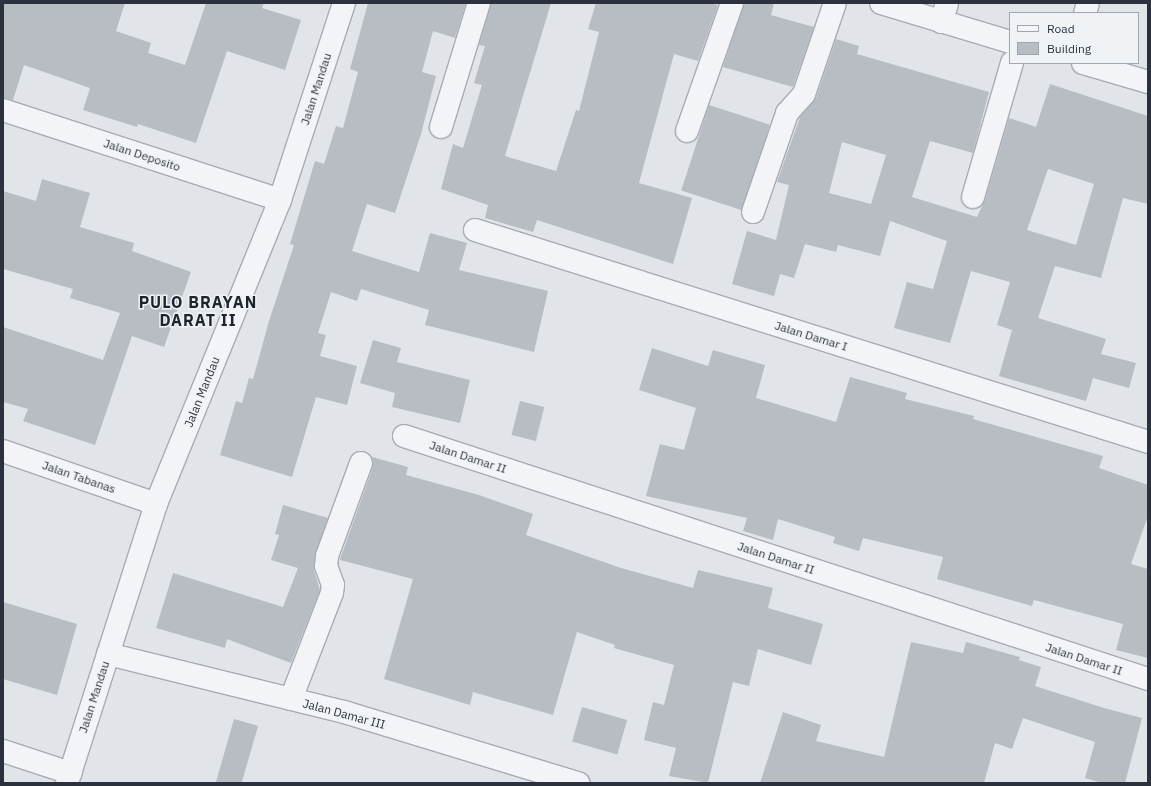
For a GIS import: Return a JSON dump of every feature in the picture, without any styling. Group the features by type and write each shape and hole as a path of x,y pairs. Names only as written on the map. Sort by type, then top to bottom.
{"street":[{"name":"Jalan Mandau","path":"68,778 156,504 280,200 344,3"},
{"path":"441,127 479,3"},
{"path":"687,131 732,3"},
{"path":"753,212 787,113 804,94 835,3"},
{"path":"890,4 944,12 1009,42"},
{"path":"973,197 1012,64"},
{"path":"1086,64 1148,82"},
{"name":"Jalan Deposito","path":"3,110 280,200"},
{"name":"Jalan Damar I","path":"475,230 1148,442"},
{"name":"Jalan Damar II","path":"404,436 1148,679"},
{"name":"Jalan Tabanas","path":"3,451 156,504"},
{"path":"291,700 332,593 333,585 326,566 327,556 361,463"},
{"name":"Jalan Damar III","path":"108,654 344,712 578,783"},
{"path":"3,751 68,778"}],"building":[{"path":"3,3 125,3 116,31 151,43 148,53 185,65 206,3 264,3 262,8 301,20 285,70 227,51 196,143 138,124 137,127 83,110 90,88 24,65 13,100 3,98"},
{"path":"368,3 466,3 455,38 433,31 422,72 436,76 421,134 395,213 367,204 352,251 419,272 430,233 467,243 459,270 548,291 534,352 425,325 429,310 361,289 357,301 331,292 318,333 326,335 320,356 357,366 347,405 316,397 292,477 220,455 236,401 242,403 249,378 253,379 269,321 294,245 290,244 315,161 324,164 336,126 343,128 358,72 350,69"},
{"path":"491,3 551,3 505,156 556,171 576,110 579,111 599,32 588,29 596,3 710,3 718,5 698,61 674,54 639,183 692,198 673,264 537,220 533,232 485,218 488,205 441,189 453,144 463,148 482,85 474,83 485,46 479,45"},
{"path":"744,3 774,3 771,15 814,27 793,87 723,67"},
{"path":"836,39 859,46 857,54 989,92 973,153 930,141 912,197 977,217 985,200 1009,118 1036,127 1050,84 1148,116 1148,204 1123,198 1101,278 1055,266 1038,318 1106,339 1101,354 1136,363 1129,388 1093,378 1086,401 999,376 1012,330 997,325 1010,282 971,271 950,343 894,328 907,282 933,289 947,241 890,221 880,256 838,245 836,252 805,244 794,278 780,274 774,296 732,284 747,231 776,240 789,185 777,182 800,117 816,98","holes":["842,142 886,155 871,204 829,193","1048,169 1094,184 1076,245 1027,230"]},
{"path":"709,105 770,125 742,210 681,191"},
{"path":"42,179 90,193 80,227 134,243 132,251 191,272 164,347 132,336 95,445 23,421 28,409 3,402 3,327 103,360 120,313 70,298 73,289 3,269 3,191 36,201"},
{"path":"373,340 401,348 397,362 470,380 460,423 392,407 395,393 360,383"},
{"path":"652,348 708,366 713,350 765,365 756,398 836,422 850,377 907,393 905,399 974,416 973,419 1103,456 1099,468 1148,485 1148,516 1131,564 1148,569 1148,658 1116,650 1123,624 1034,600 1032,606 937,579 943,557 863,538 859,551 833,543 835,537 778,519 773,540 743,531 747,518 646,496 660,444 684,450 696,408 639,390"},
{"path":"520,401 544,407 536,441 512,435"},
{"path":"372,457 408,467 406,475 479,495 533,514 526,535 621,568 693,588 698,570 773,588 768,608 823,624 811,665 758,649 749,686 733,682 708,783 669,776 676,748 644,740 653,702 664,705 674,665 614,648 615,645 577,632 553,715 473,692 470,705 384,679 413,579 340,560 339,562 373,467"},
{"path":"283,505 328,518 315,555 314,570 320,590 291,663 227,639 225,648 156,628 173,573 283,607 298,568 271,560 279,535 275,534"},
{"path":"3,602 77,624 57,695 3,679"},
{"path":"911,642 963,653 966,642 1020,657 1019,660 1041,667 1035,686 1104,708 1142,718 1125,783 1102,783 1085,778 1095,742 1023,718 1012,749 995,743 984,783 760,783 783,712 821,725 816,741 884,757"},
{"path":"582,707 627,720 617,755 572,742"},
{"path":"234,719 258,726 242,783 216,783"}],"district":[{"name":"PULO BRAYAN DARAT II","path":"198,311"}]}
